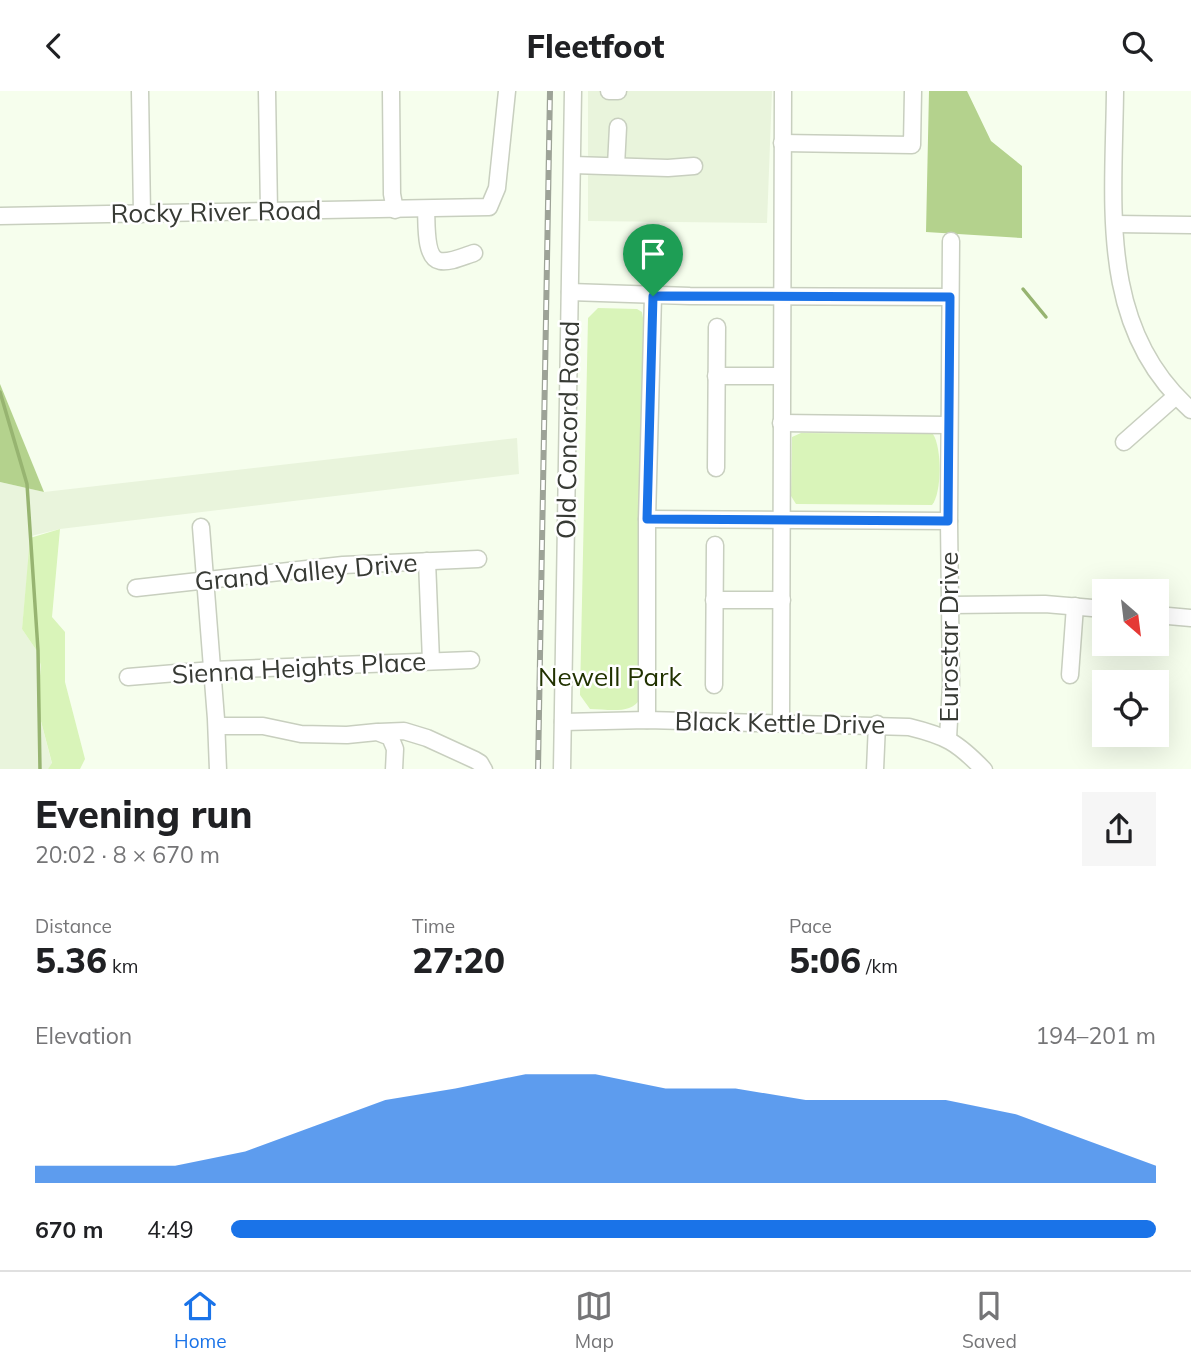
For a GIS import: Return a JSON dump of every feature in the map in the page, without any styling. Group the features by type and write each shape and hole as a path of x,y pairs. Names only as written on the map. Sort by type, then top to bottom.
{"street":[{"path":"140,91 142,213"},
{"path":"267,91 269,211"},
{"path":"391,91 392,194 395,209"},
{"name":"Rocky River Road","path":"0,216 489,207 497,188 507,91"},
{"name":"Old Concord Road","path":"562,769 573,91"},
{"path":"609,91 618,91"},
{"path":"780,723 783,91"},
{"path":"782,143 912,145 913,91"},
{"path":"1115,91 1115,224 1118,274 1129,317 1148,356 1176,396 1191,410"},
{"path":"616,166 618,127"},
{"path":"573,165 668,168 694,166"},
{"path":"429,209 428,241 432,256 441,261 474,253"},
{"path":"1115,224 1191,225"},
{"name":"Eurostar Drive","path":"948,738 951,685 948,425 951,241"},
{"path":"570,292 653,296 950,297"},
{"path":"647,720 647,519 653,296"},
{"path":"716,468 717,327"},
{"path":"716,376 781,376"},
{"path":"1124,442 1176,396"},
{"path":"781,423 948,425"},
{"path":"647,519 948,521"},
{"path":"201,527 218,769"},
{"path":"714,685 715,545"},
{"name":"Grand Valley Drive","path":"135,589 344,565 478,559"},
{"path":"427,561 432,661"},
{"path":"714,600 782,600"},
{"path":"950,605 1092,608"},
{"path":"1070,675 1074,606"},
{"path":"1169,616 1191,618"},
{"name":"Sienna Heights Place","path":"128,677 212,670 471,660"},
{"name":"Black Kettle Drive","path":"563,722 647,720 877,724 909,727 948,738 984,769"},
{"path":"875,769 877,724"},
{"path":"216,726 263,726 301,734 346,735 404,731 427,738 475,760 484,769"},
{"path":"377,732 390,737 395,749 394,769"}],"shaded area":[{"path":"588,91 772,91 767,223 588,221"},
{"path":"517,438 519,474 60,529 31,536 22,629 37,651 41,666 37,706 52,764 48,769 0,769 0,482 44,492"}],"green space":[{"path":"929,91 967,91 991,141 1022,166 1022,238 926,232"},
{"name":"Newell Park","path":"598,308 637,309 642,312 643,318 640,699 631,707 618,710 590,709 580,695 588,318"},
{"path":"0,384 44,492 0,482"},
{"path":"801,433 933,434 938,449 939,481 932,505 796,504 791,496 792,437"},
{"path":"60,529 52,617 65,632 65,682 85,759 80,769 48,769 52,763 37,706 41,666 37,651 22,629 30,538"}],"waterway":[{"path":"1023,289 1046,317"},
{"path":"0,392 27,484 38,650 40,769"}],"railway":[{"path":"538,769 550,91"}],"route":[{"path":"653,296 950,297 948,521 647,519 653,296"}]}
